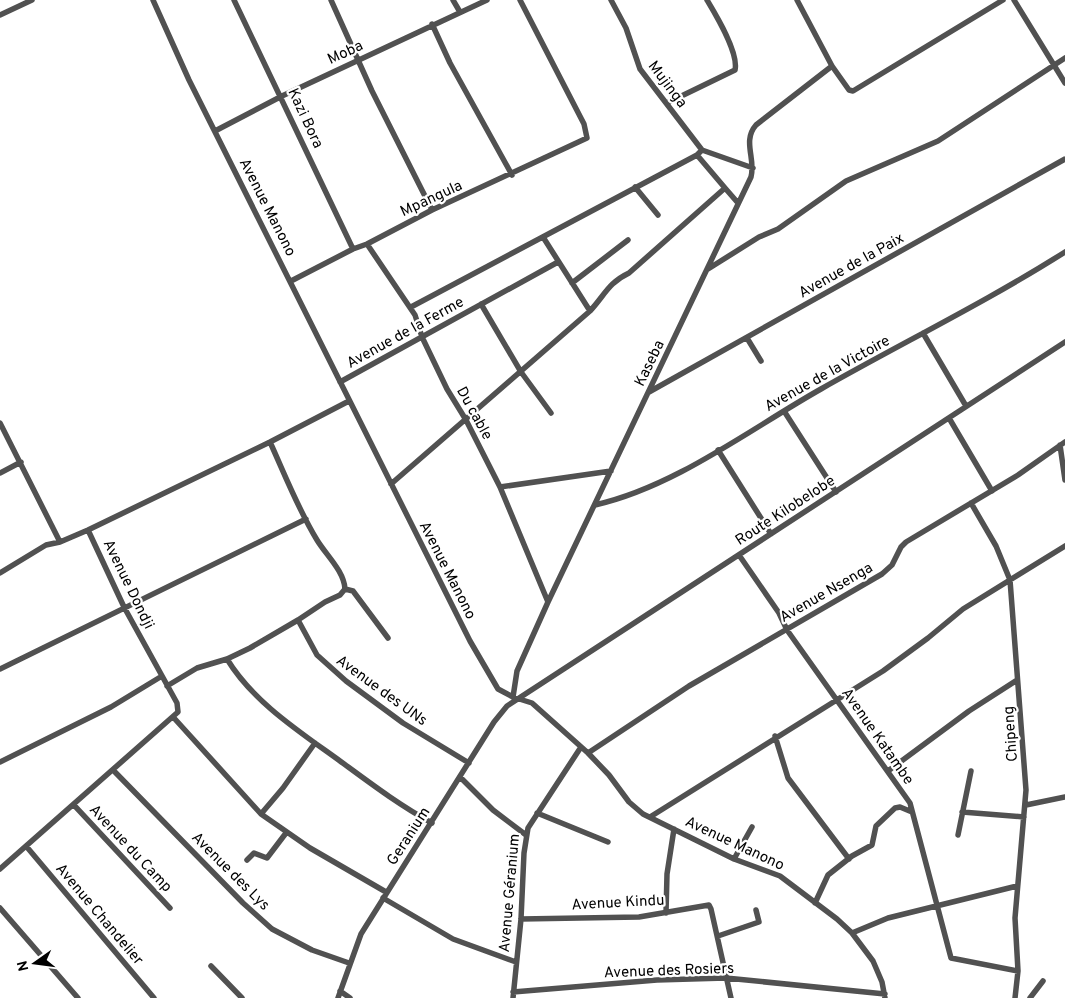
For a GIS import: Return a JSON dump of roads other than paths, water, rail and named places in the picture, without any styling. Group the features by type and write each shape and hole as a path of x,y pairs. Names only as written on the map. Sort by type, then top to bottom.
{"street":[{"path":"0,15 32,0"},
{"name":"Avenue Manono","path":"153,0 189,80 291,281 349,401 486,670 498,689 515,698 532,703 588,753 609,775 629,802 650,817 734,859 780,876 815,903 852,933 876,965 885,996"},
{"name":"Kazi Bora","path":"234,0 282,96 353,249"},
{"path":"331,0 357,60 432,210"},
{"path":"453,0 460,12"},
{"name":"Moba","path":"215,131 282,96 432,24 487,0"},
{"name":"Mpangula","path":"291,281 353,249 368,244 432,210 512,174 588,136 584,124 520,0"},
{"name":"Mujinga","path":"611,0 628,31 640,69 668,103 702,150"},
{"path":"668,103 735,70 735,59 727,36 707,0"},
{"path":"797,0 832,66 850,90 853,91 1003,0"},
{"path":"1014,0 1065,83"},
{"path":"432,24 450,63 512,174"},
{"path":"708,269 759,238 778,229 846,181 938,141 1065,58"},
{"path":"411,307 697,155 702,150 753,168 749,143 752,129 832,66"},
{"path":"697,155 738,203"},
{"name":"Avenue de la Paix","path":"649,392 1065,159"},
{"name":"Kaseba","path":"515,698 517,671 548,602 708,269 753,168"},
{"path":"635,187 658,215"},
{"path":"391,484 590,311 613,281 628,273 725,188"},
{"path":"543,237 590,311"},
{"path":"572,283 628,240"},
{"name":"Du cable","path":"368,244 411,307 422,337 446,389 466,420 500,486 548,602"},
{"name":"Avenue de la Victoire","path":"595,505 648,486 718,450 1065,252"},
{"name":"Avenue de la Ferme","path":"340,382 558,262"},
{"path":"481,304 521,372 551,413"},
{"path":"923,333 966,406"},
{"path":"747,338 761,361"},
{"name":"Route Kilobelobe","path":"515,698 739,555 1065,342"},
{"path":"88,530 270,442 349,401"},
{"path":"784,411 836,492"},
{"path":"949,418 992,491"},
{"path":"0,423 60,542"},
{"path":"270,442 306,519 317,540 336,566 345,589"},
{"path":"1062,443 1065,480"},
{"name":"Avenue Nsenga","path":"588,753 689,686 882,574 892,565 903,544 992,491 1062,443"},
{"path":"718,450 771,534"},
{"path":"0,473 21,462"},
{"path":"500,486 611,471"},
{"name":"Chipeng","path":"971,504 996,546 1010,580 1024,748 1026,805 1015,918 1018,971 1016,998"},
{"path":"0,669 124,606 306,519"},
{"name":"Avenue Dondji","path":"0,573 42,548 88,530 124,606 178,706 176,716"},
{"path":"650,817 731,768 776,736 883,671 963,609 1065,546"},
{"name":"Avenue Katambe","path":"739,555 779,613 787,630 908,800 949,954 957,961 1018,971"},
{"path":"167,686 206,664 227,659 342,594 345,589"},
{"path":"345,589 353,591 388,638"},
{"name":"Avenue des UNs","path":"298,620 308,642 321,660 403,724 469,764"},
{"path":"227,659 241,677 273,710 402,806 432,823"},
{"path":"0,762 111,707 162,676"},
{"path":"888,771 969,711 1017,680"},
{"name":"Geranium","path":"338,998 355,945 499,716 515,698"},
{"path":"0,869 176,716 261,814 286,833 453,939 516,962"},
{"path":"776,736 788,778 849,859"},
{"path":"261,814 283,788 315,743"},
{"name":"Avenue Géranium","path":"513,995 528,828 581,747"},
{"name":"Avenue des Lys","path":"114,771 243,903 272,929 312,950 349,963"},
{"path":"958,836 971,771"},
{"path":"460,777 493,810 526,836"},
{"path":"1026,805 1065,797"},
{"name":"Avenue du Camp","path":"74,805 170,908"},
{"path":"815,903 828,875 872,845 876,826 895,808 900,807 912,812"},
{"path":"962,812 1024,818"},
{"path":"538,813 608,842"},
{"path":"734,859 752,827"},
{"path":"666,913 667,874 674,829"},
{"path":"247,860 254,853 267,858 286,833"},
{"name":"Avenue Chandelier","path":"26,846 154,998"},
{"path":"852,933 878,921 1017,886"},
{"name":"Avenue Kindu","path":"521,918 630,917 709,905 732,998"},
{"path":"0,908 78,998"},
{"path":"718,936 760,922 756,910"},
{"path":"211,966 242,998"},
{"name":"Avenue des Rosiers","path":"513,995 656,980 726,978 885,996"},
{"path":"1030,998 1043,981"},
{"path":"340,991 350,998"}]}
